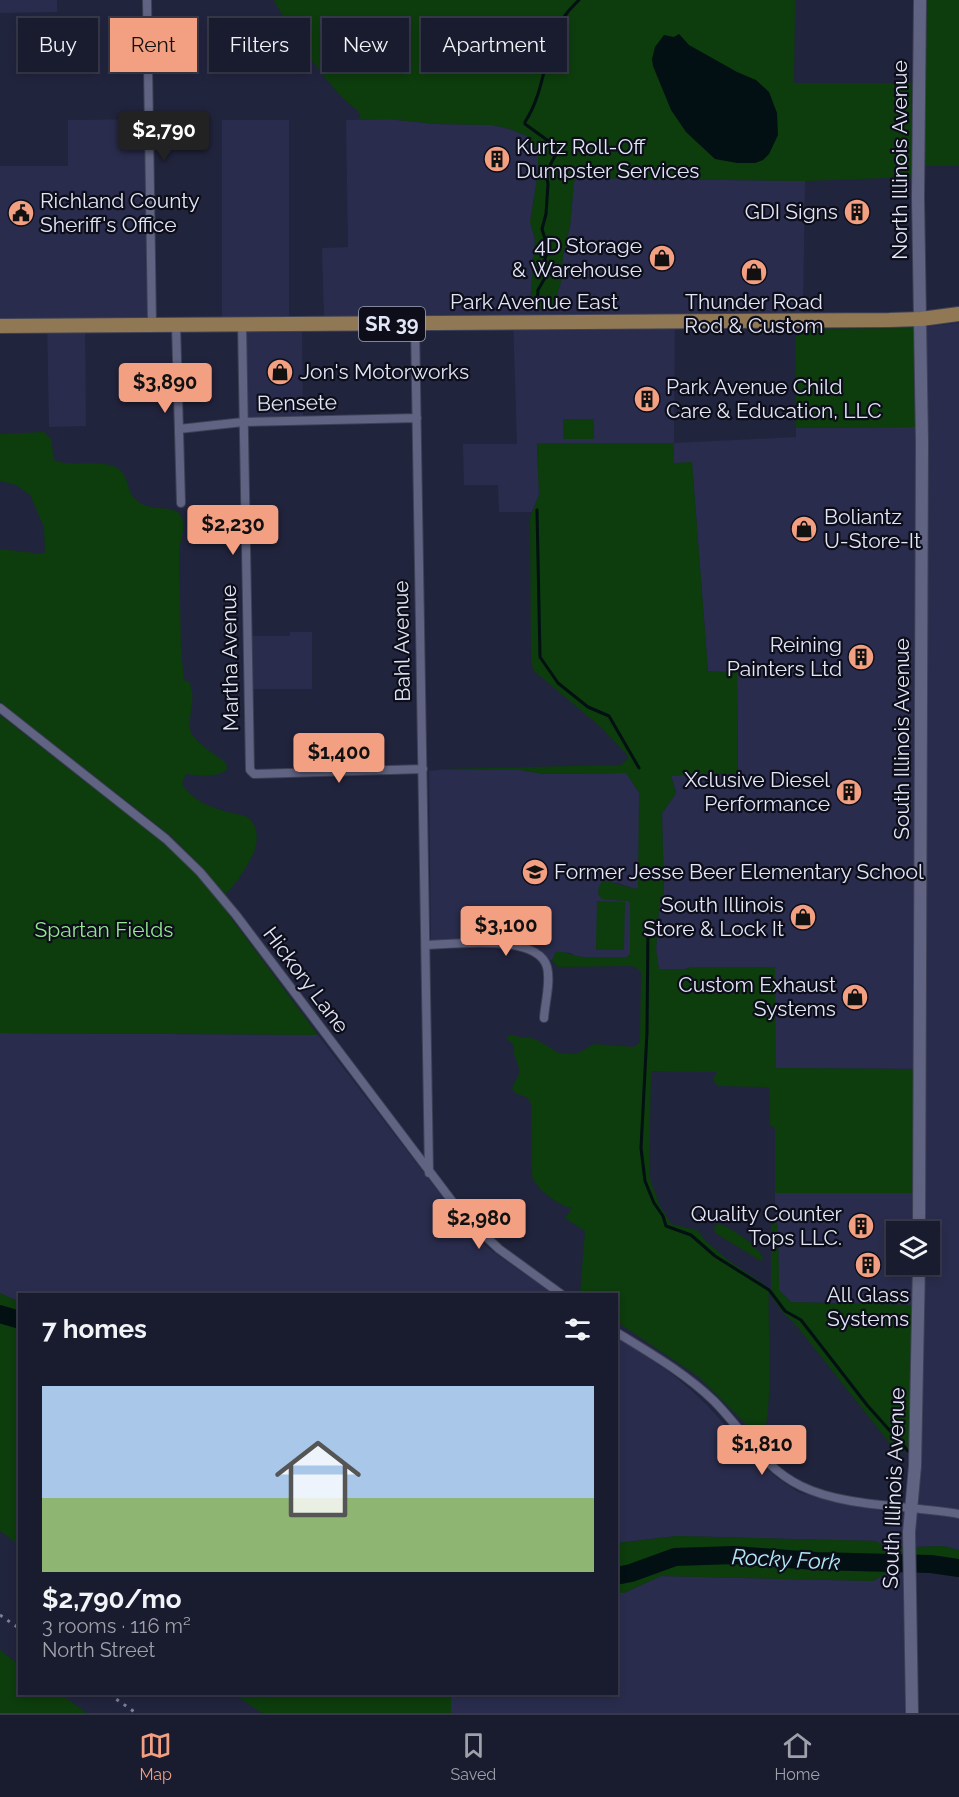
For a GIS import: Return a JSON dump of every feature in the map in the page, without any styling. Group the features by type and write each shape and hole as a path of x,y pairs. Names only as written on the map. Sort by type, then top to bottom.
{"main road":[{"name":"North Illinois Avenue","path":"920,0 918,197 921,319"},
{"name":"Park Avenue East","path":"0,326 921,319 959,314"},
{"name":"South Illinois Avenue","path":"919,1221 921,319"},
{"name":"South Illinois Avenue","path":"912,1713 909,1537 918,1390 919,1275"}],"street":[{"path":"147,0 152,325"},
{"name":"Martha Avenue","path":"242,324 250,770 254,774 423,769"},
{"name":"Bahl Avenue","path":"415,324 429,1173"},
{"path":"176,325 181,503"},
{"name":"Bensete","path":"179,429 243,422 417,418"},
{"name":"Hickory Lane","path":"0,708 166,839 200,872 236,915 461,1213 479,1233 560,1293"},
{"path":"426,945 510,944 532,949 542,958 547,967 544,1018"},
{"path":"618,1333 676,1370 706,1394 771,1467 803,1488 827,1495 959,1514"}],"shaded area":[{"path":"0,0 57,0 57,12 0,13"},
{"path":"679,34 689,45 756,80 769,92 777,113 778,135 769,154 763,160 755,163 737,163 715,159 686,132 671,110 652,59 655,47 664,35 674,37"},
{"path":"145,119 148,318 85,318 86,426 49,427 47,318 0,318 0,166 68,166 68,120"},
{"path":"388,119 436,124 493,125 527,136 538,151 538,173 530,222 535,239 530,306 533,310 548,310 554,305 561,282 574,182 578,178 805,181 803,314 675,318 674,443 537,444 539,495 532,512 499,512 498,485 464,485 463,444 517,444 513,318 324,319 322,248 348,247 346,120"},
{"path":"222,120 289,120 289,329 302,330 303,419 248,420 246,320 222,319"},
{"path":"959,323 959,1550 943,1546 887,1548 876,1541 677,1536 618,1543 618,1338 672,1374 691,1390 758,1462 798,1492 832,1502 905,1515 910,1450 913,1305 791,1302 779,1290 775,1193 914,1192 914,1069 776,1068 751,967 692,967 659,970 656,950 659,908 664,892 662,813 676,791 671,776 725,775 737,773 738,770 737,672 708,672 692,463 674,463 674,443 796,437 796,428 915,427 914,328"},
{"path":"290,632 312,632 312,689 253,689 252,636 290,636"},
{"name":"Former Jesse Beer Elementary School","path":"521,770 543,774 627,773 639,793 640,884 635,889 618,883 602,882 602,899 630,903 630,954 627,957 582,957 571,953 556,952 552,960 547,961 532,947 516,942 431,942 429,771"},
{"path":"0,1033 318,1035 461,1221 489,1249 552,1293 18,1293 18,1302 0,1293"},
{"path":"892,1570 903,1571 905,1713 451,1713 451,1695 618,1695 618,1593 624,1593 661,1576 873,1581"}],"green space":[{"path":"274,0 795,0 794,83 913,83 913,177 805,181 578,178 574,182 561,282 554,305 548,310 533,310 530,306 535,239 530,222 538,173 538,152 527,136 493,125 436,124 388,119 361,120 358,110 336,91 310,57 310,18 285,18"},
{"path":"925,0 959,0 959,166 924,166"},
{"path":"914,328 915,427 796,428 795,329"},
{"path":"563,419 594,419 594,439 563,439"},
{"path":"44,432 51,439 54,460 104,464 119,469 134,498 152,507 178,512 183,519 179,548 181,650 184,680 189,682 192,689 190,730 200,744 226,763 227,769 213,775 186,774 182,783 190,794 202,802 247,817 254,826 257,837 253,855 233,887 225,894 171,836 0,702 0,549 42,554 45,552 44,527 30,495 16,485 0,481 0,434"},
{"path":"537,443 674,443 674,463 692,462 708,671 737,672 738,770 737,773 671,776 676,793 662,813 664,892 659,908 656,950 659,969 775,967 776,1068 915,1069 914,1193 775,1193 775,1128 770,1125 770,1089 717,1086 713,1079 717,1072 651,1071 649,1176 659,1204 671,1224 697,1230 729,1261 769,1290 768,1412 761,1439 699,1377 618,1323 618,1293 580,1293 585,1231 565,1218 572,1208 549,1196 538,1186 532,1176 531,1104 528,1098 515,1093 512,1088 519,1070 514,1045 508,1040 508,1036 528,1037 559,1053 570,1054 578,1053 594,1044 634,1047 640,1042 641,973 637,968 630,966 558,967 552,960 556,952 582,957 627,957 630,954 630,903 602,899 598,891 602,882 606,881 638,888 639,792 626,773 543,774 521,770 439,770 620,765 628,759 627,755 602,728 534,671 531,661 530,518 539,495"},
{"name":"Spartan Fields","path":"0,715 164,843 195,873 218,900 318,1035 0,1033"},
{"path":"597,901 625,902 624,950 596,950"},
{"path":"776,1222 779,1290 791,1302 913,1305 910,1450 901,1453 892,1446 771,1296 771,1225"},
{"path":"719,1224 751,1243 763,1259 761,1261 715,1233 714,1226"},
{"path":"0,1293 18,1302 18,1544 0,1531"},
{"path":"677,1536 876,1541 887,1548 903,1547 903,1571 892,1570 873,1581 661,1576 624,1593 618,1593 618,1543"},
{"path":"943,1546 959,1550 959,1568 916,1563 916,1547"},
{"path":"0,1650 18,1664 18,1695 61,1695 87,1713 0,1713"},
{"path":"235,1695 451,1695 451,1713 262,1713"}],"waterway":[{"path":"537,309 538,290 546,276 544,262 548,249 542,229 546,214 548,184 546,173 557,152 554,145 525,122 532,110 554,38 563,19 579,0"},
{"path":"537,510 540,657 558,683 588,707 609,716 639,768"},
{"path":"648,926 647,1032 641,1148 645,1181 666,1226 691,1235 715,1256 769,1290"},
{"path":"770,1291 785,1311 801,1320 867,1405 908,1451"},
{"name":"Rocky Fork","path":"0,1314 18,1319"},
{"name":"Rocky Fork","path":"618,1576 675,1557 734,1555 815,1561 931,1564 959,1568"}],"railway":[{"path":"0,1615 18,1628"},
{"path":"110,1695 136,1713"}],"place":[{"name":"Kurtz Roll-Off Dumpster Services","path":"497,159"},
{"name":"GDI Signs","path":"857,212"},
{"name":"Richland County Sheriff's Office","path":"21,213"},
{"name":"4D Storage & Warehouse","path":"662,258"},
{"name":"Thunder Road Rod & Custom","path":"754,272"},
{"name":"Jon's Motorworks","path":"280,372"},
{"name":"Park Avenue Child Care & Education, LLC","path":"647,399"},
{"name":"Boliantz U-Store-It","path":"804,529"},
{"name":"Reining Painters Ltd","path":"861,657"},
{"name":"Xclusive Diesel Performance","path":"849,792"},
{"name":"Former Jesse Beer Elementary School","path":"535,872"},
{"name":"South Illinois Store & Lock It","path":"803,917"},
{"name":"Custom Exhaust Systems","path":"855,997"},
{"name":"Quality Counter Tops LLC.","path":"861,1226"},
{"name":"All Glass Systems","path":"868,1265"}]}
